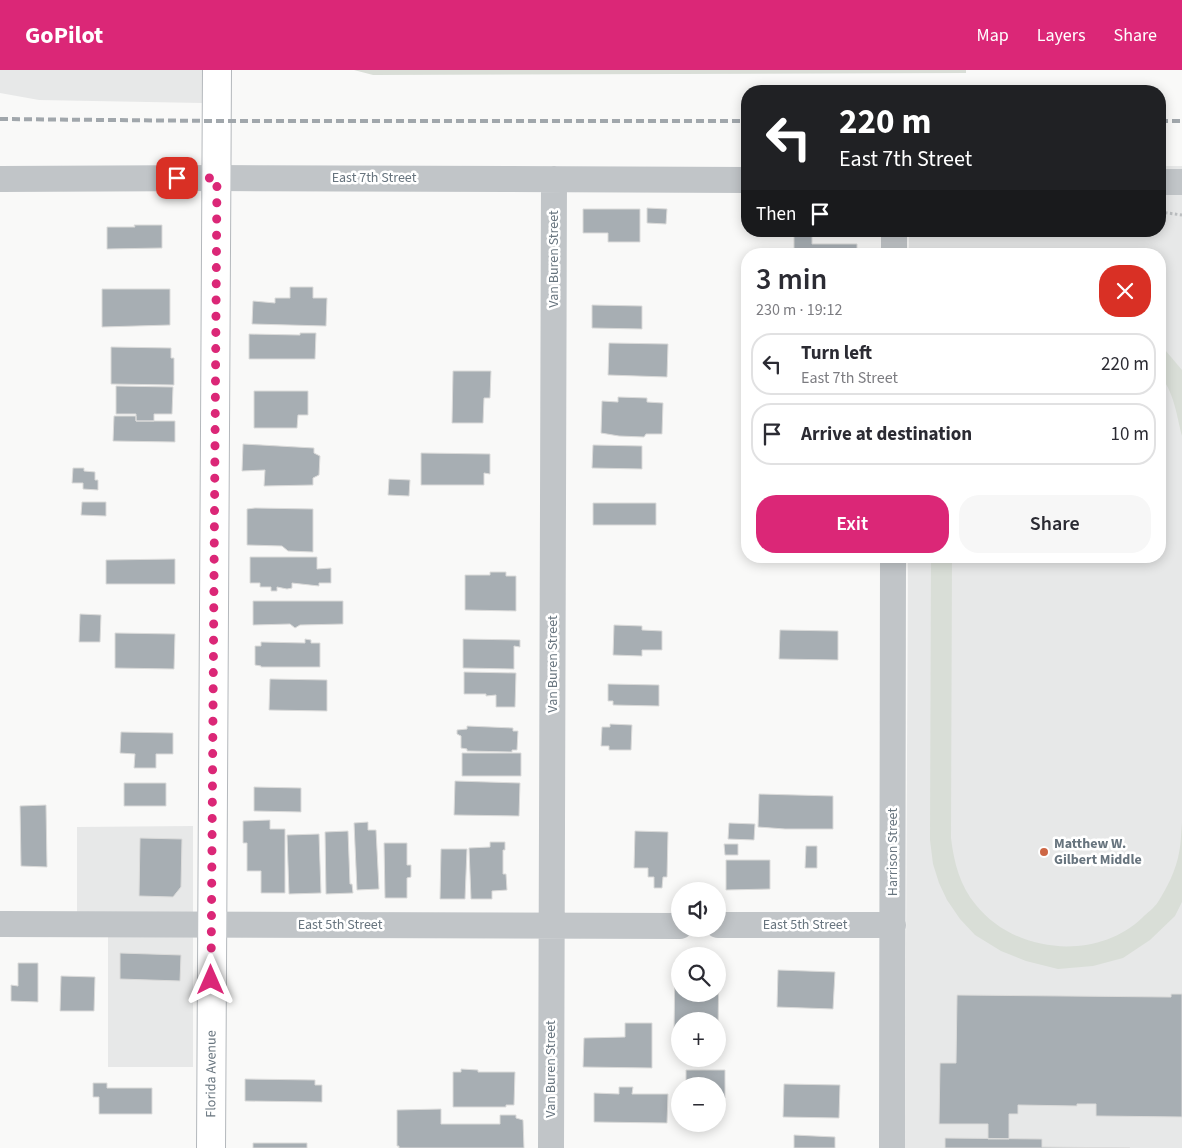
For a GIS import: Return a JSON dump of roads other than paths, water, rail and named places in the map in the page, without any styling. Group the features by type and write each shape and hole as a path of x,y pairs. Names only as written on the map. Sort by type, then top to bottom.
{"street":[{"name":"Florida Avenue","path":"211,1148 217,70"},
{"name":"East 7th Street","path":"0,179 741,180"},
{"name":"Van Buren Street","path":"551,1148 554,179"},
{"path":"1166,182 1182,182"},
{"name":"Harrison Street","path":"892,1148 893,563"},
{"name":"East 5th Street","path":"0,924 671,926"},
{"name":"East 5th Street","path":"726,925 893,925"}],"railway":[{"path":"0,119 741,121"},
{"path":"1166,121 1182,121"}],"place":[{"name":"Matthew W. Gilbert Middle","path":"1044,852"}]}
